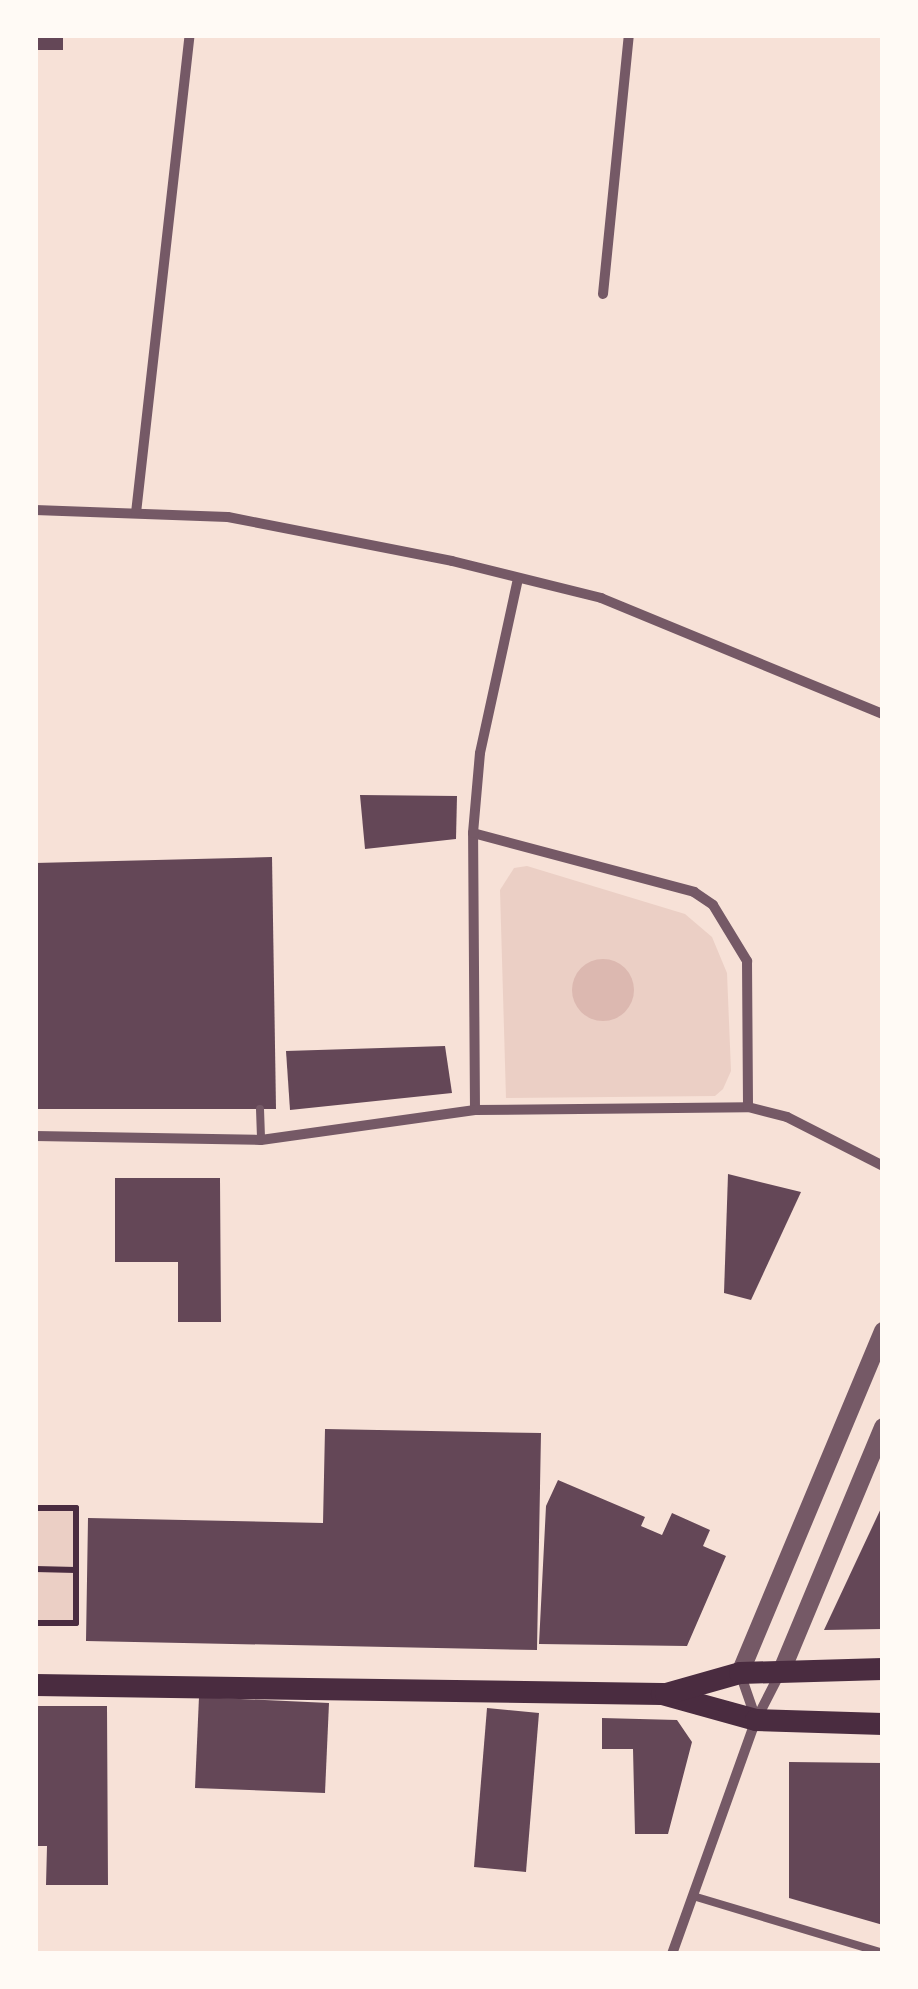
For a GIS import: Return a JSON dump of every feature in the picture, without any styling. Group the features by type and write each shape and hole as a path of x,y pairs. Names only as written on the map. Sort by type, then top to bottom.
{"main road":[{"path":"662,1694 740,1674 883,1670"},
{"path":"35,1684 662,1694 756,1720 883,1724"}],"street":[{"path":"136,513 190,35"},
{"path":"603,294 629,35"},
{"path":"35,510 228,518 342,535 601,598 703,635 883,714"},
{"path":"474,1110 473,833 480,753 518,578"},
{"path":"473,833 694,892 713,905 747,961 748,1107"},
{"path":"35,1136 261,1140 474,1110 748,1107 786,1116 883,1166"},
{"path":"756,1720 740,1674 883,1331"},
{"path":"672,1954 756,1720 782,1670 883,1426"}],"lane":[{"path":"260,1109 261,1140"},
{"path":"693,1896 883,1953"}],"path":[{"path":"35,1508 76,1508 76,1624 35,1623"},
{"path":"35,1569 76,1570"}],"shaded area":[{"path":"527,866 685,914 712,937 727,973 731,1071 715,1096 506,1098 500,890 514,868"},
{"path":"603,959 625,968 634,990 625,1012 603,1021 581,1012 572,990 581,968"},
{"path":"35,1508 76,1508 76,1623 35,1623"}],"building":[{"path":"35,35 63,35 63,50 35,50"},
{"path":"360,795 457,796 456,839 365,849"},
{"path":"272,857 276,1109 35,1109 35,863"},
{"path":"445,1046 452,1093 290,1110 286,1051"},
{"path":"728,1174 801,1192 751,1300 724,1293"},
{"path":"115,1178 220,1178 221,1322 178,1322 178,1262 115,1262"},
{"path":"325,1429 541,1433 537,1650 86,1641 88,1518 323,1523"},
{"path":"558,1480 645,1517 641,1526 662,1535 672,1513 710,1530 703,1546 726,1556 687,1646 539,1644 546,1506"},
{"path":"883,1504 883,1629 824,1630"},
{"path":"199,1697 329,1703 325,1793 195,1788"},
{"path":"35,1706 107,1706 108,1885 46,1885 47,1846 35,1846"},
{"path":"487,1708 539,1713 526,1872 474,1867"},
{"path":"602,1718 677,1720 692,1742 668,1834 635,1834 633,1749 602,1749"},
{"path":"789,1762 883,1763 883,1925 789,1898"}]}
